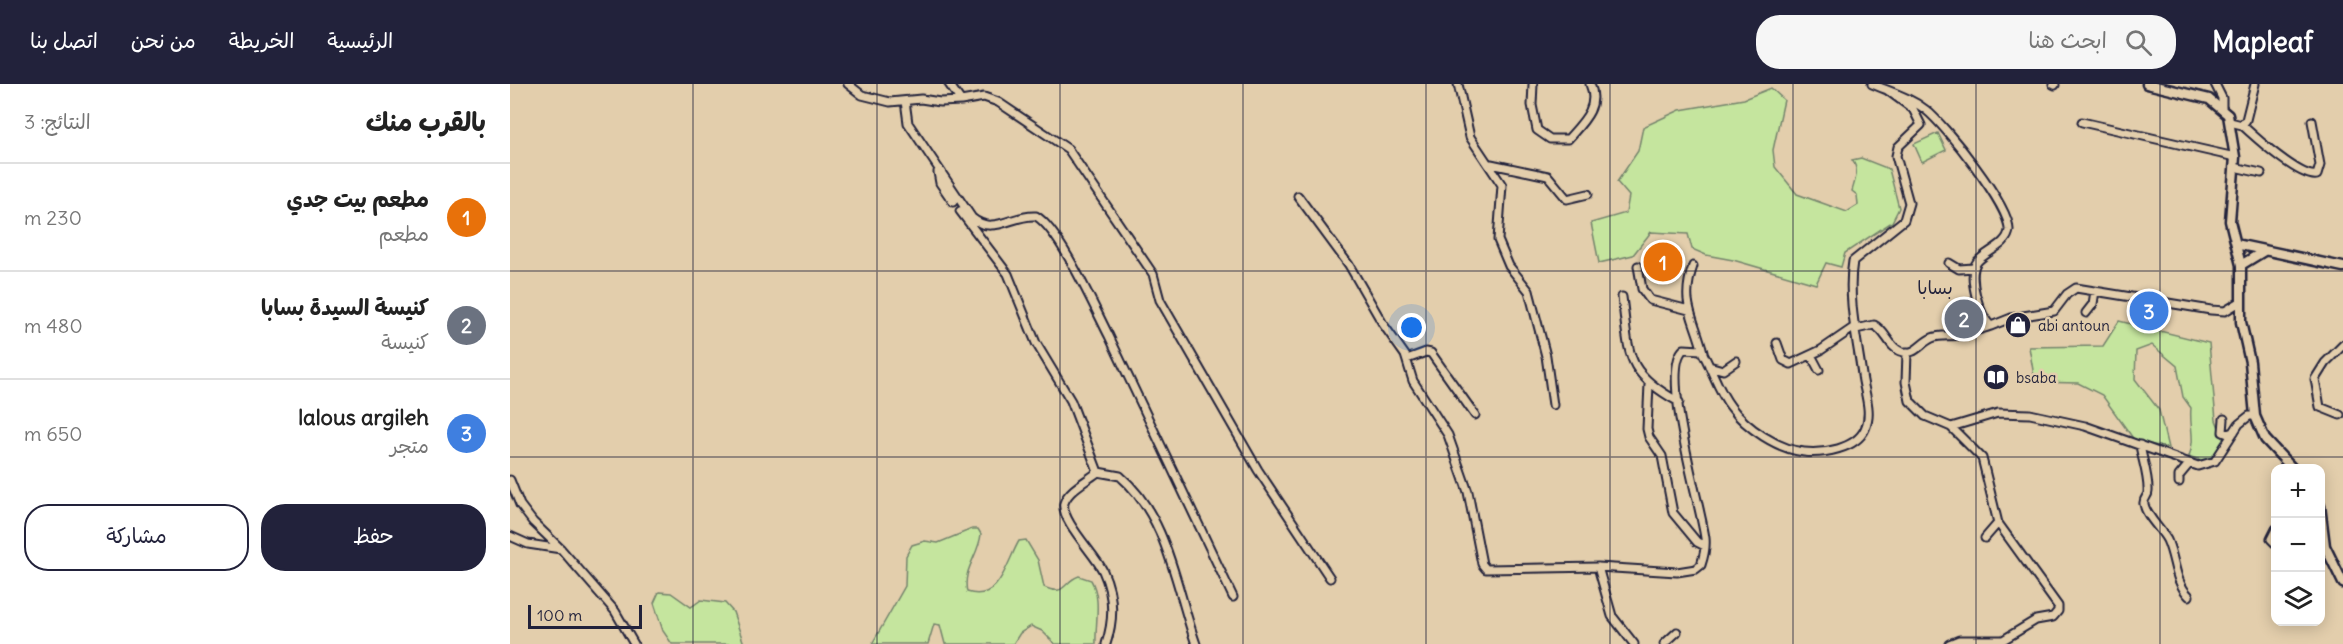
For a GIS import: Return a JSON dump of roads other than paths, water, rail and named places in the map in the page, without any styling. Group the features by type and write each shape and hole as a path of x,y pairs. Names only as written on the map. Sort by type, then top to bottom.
{"street":[{"path":"848,84 869,98 890,102 921,99 940,102 961,101 984,97 998,102 1068,149 1153,274 1160,300 1258,470 1330,579"},
{"path":"949,84 961,101"},
{"path":"1458,84 1467,131 1491,164 1503,189 1498,240 1509,266 1529,291 1546,356 1553,405"},
{"path":"1533,84 1533,109 1538,130 1550,139 1568,140 1590,112 1595,96 1590,84"},
{"path":"1872,84 1902,95 1928,112 1962,151 2003,208 2009,228 2008,235 1978,261 1974,268 1977,297 1984,320 1991,326"},
{"path":"2147,84 2192,93 2222,107"},
{"path":"2216,84 2222,98 2222,107 2230,122 2235,157 2230,210 2241,265 2240,302 2255,416 2265,439 2288,464"},
{"path":"2242,125 2246,120 2255,84"},
{"path":"1693,266 1686,286 1689,310 1709,366 1729,405 1764,436 1789,449 1803,452 1844,446 1860,437 1869,419 1856,327 1852,261 1904,220 1910,203 1896,156 1898,147 1921,125 1922,121 1887,90"},
{"path":"905,101 908,123 967,213 976,222 992,226 1036,216 1043,221 1065,252 1159,437 1233,597"},
{"path":"2230,122 2242,125 2277,153 2307,174 2314,176 2318,175 2320,165 2312,121"},
{"path":"2082,122 2235,157"},
{"path":"1491,164 1548,176 1567,199 1588,194"},
{"path":"2234,167 2261,173"},
{"path":"938,169 940,183 988,251 1008,273 1036,343 1071,401 1098,472"},
{"path":"1298,196 1349,265 1407,359 1413,381 1448,435 1468,492 1482,564 1486,569 1598,567 1648,572 1686,572 1701,565 1706,546 1688,469 1679,402 1677,358 1688,348 1698,348 1704,354"},
{"path":"2236,244 2343,267"},
{"path":"2241,265 2264,251"},
{"path":"1948,263 1959,269 1974,268"},
{"path":"1638,266 1642,289 1650,300 1689,310"},
{"path":"1777,343 1779,354 1786,363 1791,364 1811,355 1856,327 1874,325 1883,331 1895,349 1914,352 1926,341 1938,335 1961,335 2011,318 2054,311 2067,294 2076,288 2211,310 2225,311 2240,302"},
{"path":"2086,313 2093,304 2095,291"},
{"path":"1622,297 1630,352 1636,370 1649,384 1679,402"},
{"path":"2340,415 2320,407 2315,379 2325,363 2343,345"},
{"path":"1407,359 1426,352 1431,353 1475,415"},
{"path":"1907,352 1906,382 1910,401 1925,416 1951,427 1982,458 1998,523 2058,606 2058,611 2053,617 2036,620 2003,640 1959,640 1949,644"},
{"path":"1811,355 1819,370"},
{"path":"1709,366 1723,370 1736,361"},
{"path":"1649,384 1647,429 1649,437 1657,445 1662,456 1673,513 1697,542 1706,546"},
{"path":"1951,427 1998,413 2030,414 2085,426 2198,466 2215,461 2244,419 2255,416"},
{"path":"2224,419 2223,432 2228,434 2234,432"},
{"path":"2140,445 2148,489 2144,499 2145,508 2166,539 2175,562 2175,573 2181,588 2189,596"},
{"path":"2179,482 2179,476 2189,464"},
{"path":"1106,644 1112,609 1106,579 1098,562 1067,519 1064,506 1067,496 1098,472 1120,476 1152,517 1168,557 1196,644"},
{"path":"510,480 520,505 615,611 634,644"},
{"path":"2322,518 2325,546 2343,583"},
{"path":"1985,538 1998,523"},
{"path":"510,536 528,544 561,549"},
{"path":"1598,567 1612,616 1635,644"},
{"path":"1664,644 1677,632"}],"place":[{"name":"مطعم بيت جدي","path":"1663,262"},
{"name":"lalous argileh","path":"2149,311"},
{"name":"كنيسة السيدة بسابا","path":"1964,319"},
{"name":"abi antoun","path":"2018,325"},
{"name":"bsaba","path":"1996,377"}],"district":[{"name":"بسابا","path":"1935,287"}]}
